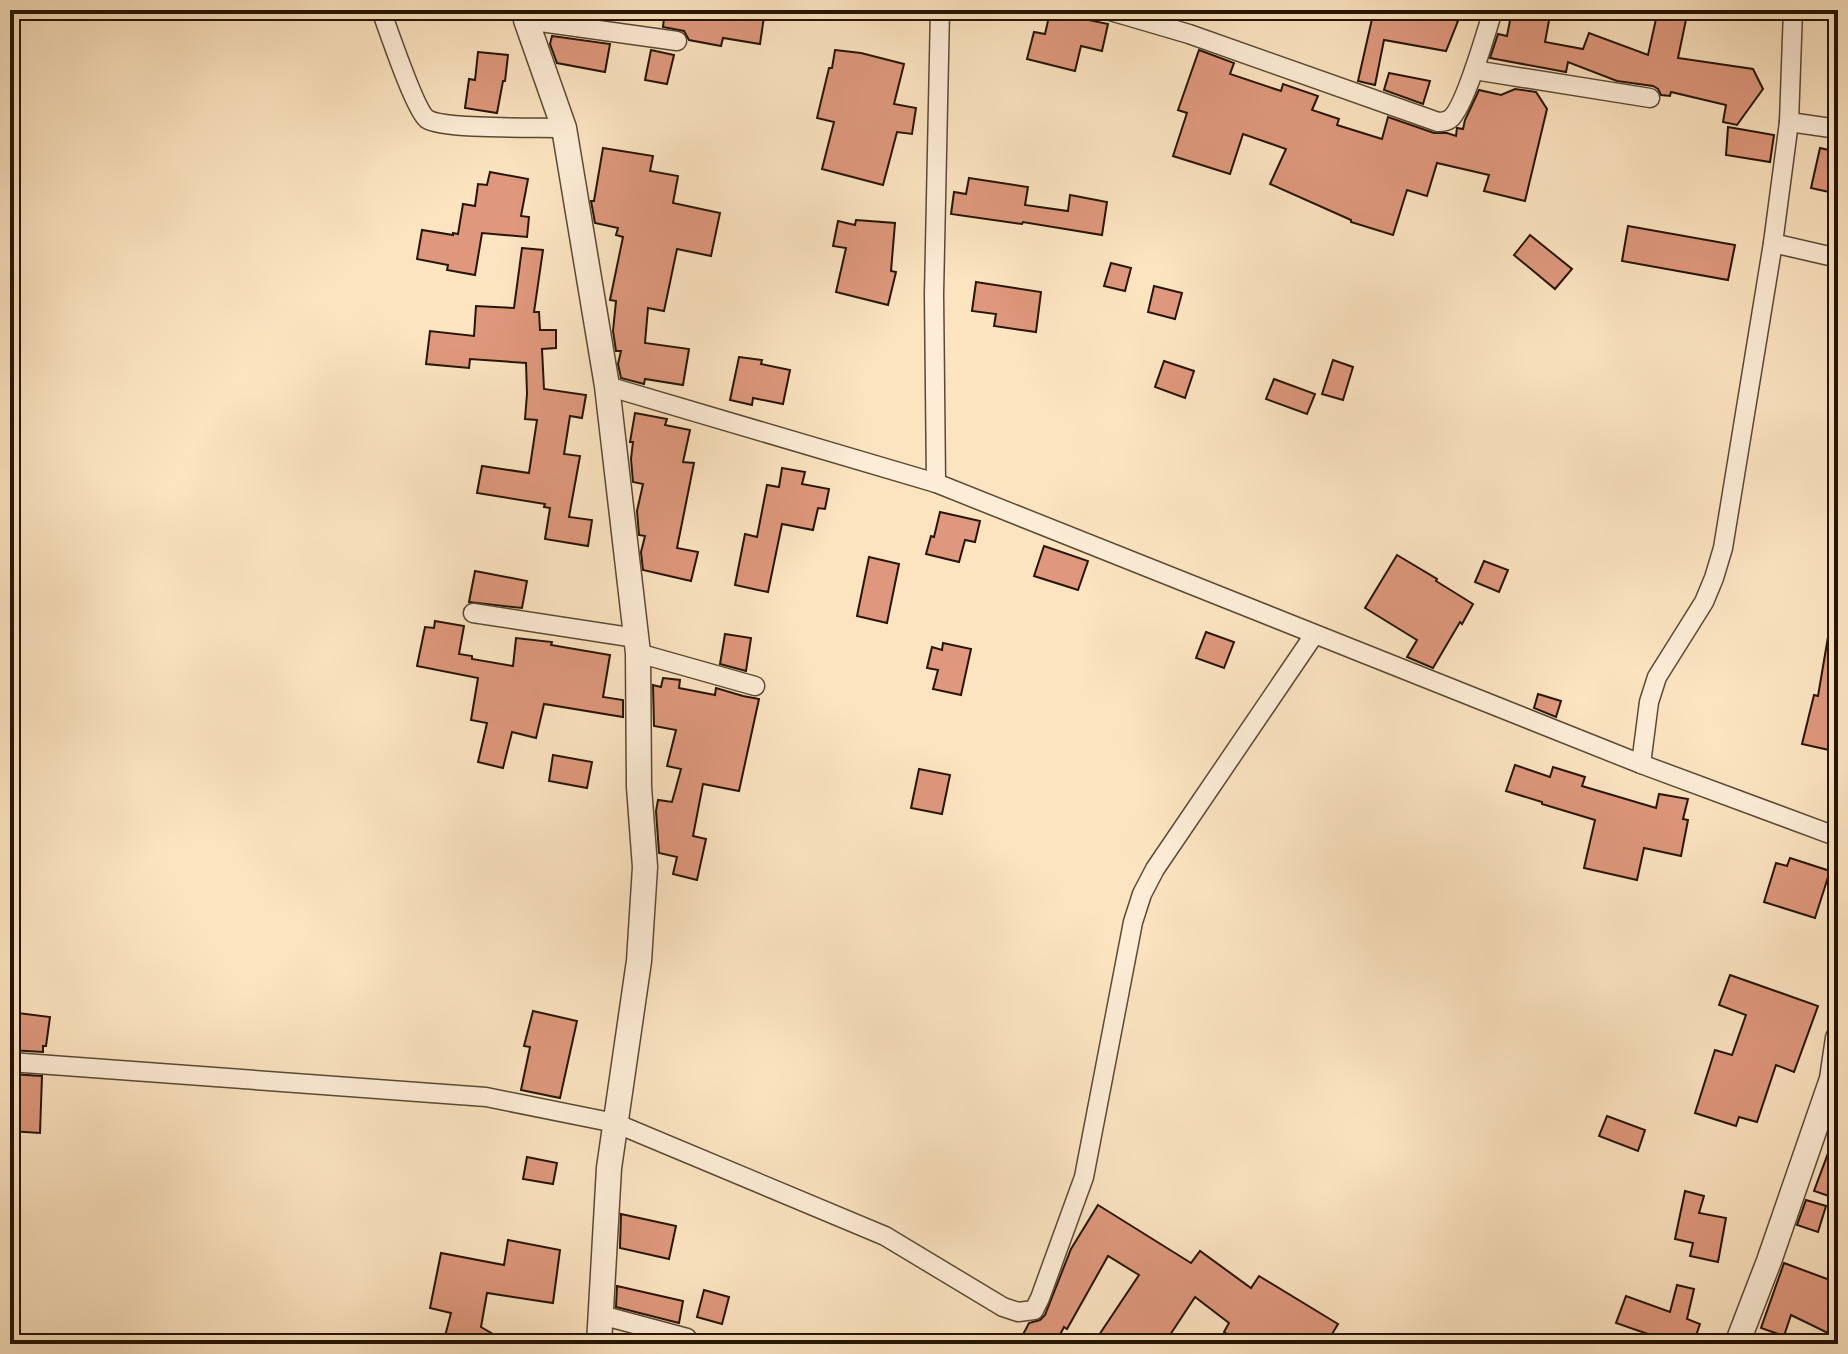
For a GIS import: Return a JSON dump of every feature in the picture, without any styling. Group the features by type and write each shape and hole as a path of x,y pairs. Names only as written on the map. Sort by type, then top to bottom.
{"street":[{"path":"381,10 416,104 427,119 448,126 564,128"},
{"path":"936,483 934,294 940,10"},
{"path":"1107,10 1189,34 1438,122 1449,120 1457,110 1474,70 1493,10"},
{"path":"1641,764 1649,702 1657,677 1704,602 1723,548 1773,243 1789,122 1793,10"},
{"path":"599,1344 609,1168 639,961 645,867 639,787 637,646 607,386 564,128 525,15 677,41"},
{"path":"1474,70 1650,98"},
{"path":"1789,122 1838,129"},
{"path":"1773,243 1838,258"},
{"path":"607,386 936,483 1641,764 1838,837"},
{"path":"473,613 637,646 755,686"},
{"path":"10,1062 486,1097 615,1123 885,1236 1003,1307 1018,1312 1034,1310 1084,1177 1133,922 1142,894 1155,869 1314,635"},
{"path":"1737,1344 1832,1079 1838,1038"},
{"path":"601,1315 687,1338"}],"building":[{"path":"665,10 765,10 760,44 723,38 721,46 689,40 684,31 663,27"},
{"path":"1374,10 1432,10 1458,21 1446,51 1384,40 1375,85 1358,81"},
{"path":"1512,10 1551,10 1545,42 1583,49 1589,33 1648,55 1658,10 1688,10 1678,58 1753,69 1763,89 1737,125 1723,122 1726,105 1671,92 1670,96 1661,95 1653,86 1617,81 1568,62 1566,72 1490,58 1498,34 1507,36"},
{"path":"1050,12 1108,24 1102,51 1081,46 1075,71 1027,59 1034,32 1045,34"},
{"path":"552,36 610,44 605,72 557,63 550,44"},
{"path":"651,50 674,55 667,84 645,80"},
{"path":"835,50 904,64 894,104 916,108 912,134 897,132 883,185 822,169 834,122 817,118"},
{"path":"1199,50 1234,63 1230,74 1281,91 1283,84 1318,96 1312,110 1339,119 1337,125 1382,139 1388,117 1434,133 1456,136 1457,128 1463,129 1479,90 1501,95 1515,89 1536,92 1547,109 1525,201 1484,191 1489,175 1437,163 1427,196 1407,190 1393,235 1351,222 1270,184 1286,149 1243,134 1230,174 1173,156 1187,113 1178,110"},
{"path":"478,52 508,55 497,113 465,108 469,79 475,80"},
{"path":"1389,73 1430,81 1423,104 1384,90"},
{"path":"1728,127 1774,135 1770,162 1726,155"},
{"path":"603,148 653,156 650,171 678,176 673,203 720,213 711,256 677,249 664,311 648,308 645,343 689,349 683,385 645,379 644,384 621,378 618,364 621,351 616,351 613,331 616,301 610,300 623,237 616,235 618,228 595,223 591,201 594,201"},
{"path":"1820,148 1838,152 1838,194 1811,188"},
{"path":"490,172 528,179 521,216 529,217 527,237 482,233 475,275 447,270 448,265 417,259 422,230 458,234 463,204 475,206 478,184 487,185"},
{"path":"969,178 1028,187 1025,205 1068,211 1070,195 1107,202 1102,235 951,214 954,192 966,194"},
{"path":"856,220 895,223 891,271 896,272 888,305 836,292 846,248 833,246 838,221 855,225"},
{"path":"1628,226 1735,245 1728,280 1622,261"},
{"path":"1530,235 1572,269 1555,289 1514,255"},
{"path":"522,248 543,250 534,312 539,312 540,330 556,330 556,348 542,349 544,389 586,395 582,418 570,416 564,454 580,456 569,517 592,520 588,546 545,539 550,508 544,507 545,504 477,493 482,466 529,473 537,420 525,419 526,363 470,359 469,368 426,364 430,331 474,336 476,306 514,308"},
{"path":"1111,263 1131,268 1125,291 1104,286"},
{"path":"976,282 1041,292 1036,332 994,326 996,314 972,311"},
{"path":"1154,286 1182,293 1175,319 1148,312"},
{"path":"739,357 762,360 761,364 790,370 783,404 753,398 752,405 730,400"},
{"path":"1333,360 1353,367 1343,400 1322,394"},
{"path":"1164,361 1194,371 1185,398 1155,387"},
{"path":"1274,379 1315,394 1307,414 1266,399"},
{"path":"635,413 667,419 665,425 690,430 683,462 694,463 677,548 698,552 691,581 643,570 641,552 645,536 639,535 637,511 643,484 633,482 633,442 630,442"},
{"path":"782,468 805,472 802,484 829,489 825,509 818,508 813,530 782,524 768,592 735,585 745,534 757,537 767,485 779,487"},
{"path":"940,512 980,521 975,542 965,540 959,562 926,554"},
{"path":"1044,546 1088,561 1078,590 1034,576"},
{"path":"1397,555 1473,604 1433,668 1407,657 1417,640 1365,608"},
{"path":"869,557 899,564 887,623 857,616"},
{"path":"1484,561 1508,570 1499,592 1475,582"},
{"path":"475,571 527,581 522,608 469,602"},
{"path":"435,621 464,626 459,654 472,656 472,659 513,666 516,638 552,642 551,645 610,655 603,697 623,700 623,717 544,704 536,738 512,732 503,768 478,762 487,723 471,720 478,678 417,666 425,627 434,628"},
{"path":"1206,632 1234,642 1224,668 1196,658"},
{"path":"725,634 751,638 746,671 720,664"},
{"path":"1828,637 1838,638 1838,752 1802,744 1814,695 1818,696"},
{"path":"943,643 971,649 961,695 933,689 938,670 927,668 932,647 942,650"},
{"path":"663,678 680,680 679,688 715,695 716,688 759,699 739,791 703,784 693,836 706,839 697,880 673,874 677,857 659,853 658,800 672,802 681,769 667,766 676,730 654,726 653,685 661,687"},
{"path":"1538,694 1561,701 1556,717 1534,708"},
{"path":"553,755 592,762 587,788 549,781"},
{"path":"1515,765 1550,777 1553,767 1585,777 1582,786 1656,808 1659,794 1688,799 1683,819 1688,820 1681,856 1644,848 1637,880 1584,868 1595,820 1506,791"},
{"path":"919,769 950,775 942,814 911,808"},
{"path":"1790,858 1830,871 1815,918 1764,902 1776,863 1787,866"},
{"path":"1730,975 1818,1006 1794,1072 1776,1065 1757,1122 1739,1117 1736,1126 1695,1113 1715,1050 1732,1055 1746,1015 1719,1005"},
{"path":"533,1011 577,1021 560,1098 521,1090 530,1047 524,1046"},
{"path":"10,1012 50,1017 43,1052 10,1050"},
{"path":"10,1074 42,1076 40,1133 10,1131"},
{"path":"1607,1116 1645,1130 1638,1151 1599,1136"},
{"path":"1838,1133 1838,1199 1814,1191"},
{"path":"527,1157 557,1163 553,1184 523,1179"},
{"path":"1685,1191 1704,1196 1699,1213 1726,1218 1718,1262 1690,1256 1693,1243 1675,1239"},
{"path":"1806,1200 1826,1206 1818,1232 1797,1225"},
{"path":"1098,1205 1191,1263 1200,1251 1251,1288 1259,1276 1338,1324 1326,1344 1244,1344 1224,1332 1229,1323 1195,1297 1164,1344 1093,1344 1139,1275 1108,1256 1067,1329 1064,1327 1055,1344 1018,1344 1029,1323 1045,1315 1071,1249"},
{"path":"621,1214 676,1226 669,1259 620,1248"},
{"path":"508,1240 560,1250 553,1303 487,1293 481,1327 510,1344 443,1344 451,1313 430,1308 441,1253 504,1265"},
{"path":"1784,1263 1838,1283 1838,1338 1791,1315 1784,1336 1761,1328"},
{"path":"1677,1285 1694,1289 1687,1319 1700,1324 1693,1344 1664,1344 1665,1340 1616,1323 1626,1296 1670,1312"},
{"path":"617,1286 683,1301 679,1323 616,1307"},
{"path":"704,1290 729,1297 722,1324 697,1317"}]}
